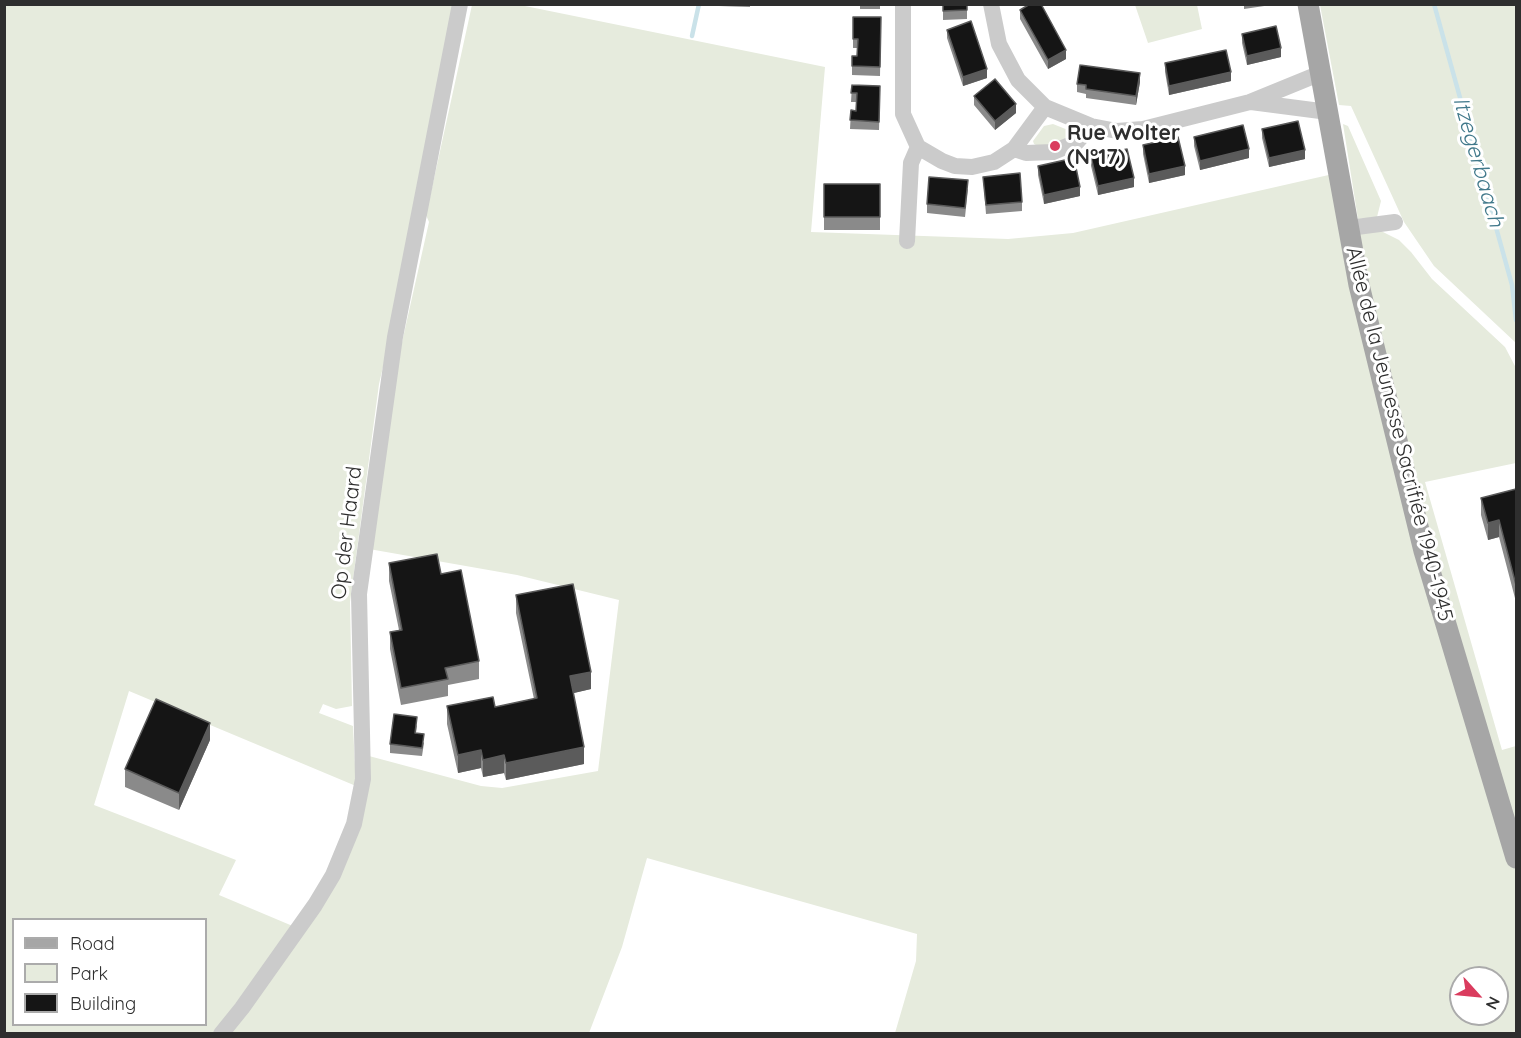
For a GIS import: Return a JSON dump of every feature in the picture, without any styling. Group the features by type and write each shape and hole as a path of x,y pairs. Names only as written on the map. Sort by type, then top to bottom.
{"main road":[{"name":"Allée de la Jeunesse Sacrifiée 1940-1945","path":"1308,4 1359,285 1425,551 1516,858"}],"street":[{"name":"Op der Haard","path":"221,1034 315,905 333,875 354,824 363,779 359,594 395,337 459,4"},
{"path":"903,4 903,114 918,147 942,161 972,166 994,162 1014,149 1045,107"},
{"path":"991,4 994,25 1004,54 1018,80 1045,107 1091,126 1117,131 1143,129 1251,102 1320,73"},
{"path":"1251,102 1328,112"},
{"path":"1014,149 1026,153 1053,152 1077,142 1091,126"},
{"path":"907,241 910,163 918,147"},
{"path":"1349,228 1395,222"}],"green space":[{"path":"4,5 453,5 393,324 379,384 350,602 352,706 336,709 323,704 319,713 353,726 356,786 129,691 94,805 236,860 219,895 295,927 216,1033 5,1033"},
{"path":"472,5 520,5 825,67 811,232 1008,239 1073,233 1333,174 1343,233 1373,227 1399,240 1432,279 1505,347 1516,368 1516,463 1425,482 1502,750 1516,746 1516,1033 895,1033 916,961 917,934 647,858 622,947 589,1033 227,1034 335,879 369,756 481,786 502,788 598,771 619,600 517,575 369,549 398,360 429,222 426,215"},
{"path":"1135,5 1197,5 1202,29 1148,43"},
{"path":"1320,5 1516,5 1516,343 1434,266 1404,222 1351,106 1339,105"},
{"path":"1053,124 1073,132 1072,139 1040,147 1034,144 1033,141 1044,126"},
{"path":"1343,124 1348,126 1381,201 1377,217 1358,219"}],"building":[{"path":"943,4 967,4 967,10 943,11"},
{"path":"1030,4 1041,4 1066,50 1048,60 1020,10"},
{"path":"853,17 881,17 880,67 852,66 852,56 857,56 858,39 853,39"},
{"path":"971,21 987,69 963,77 947,30"},
{"path":"1276,26 1281,48 1247,56 1242,34"},
{"path":"1226,50 1231,72 1169,86 1165,63"},
{"path":"1080,65 1140,73 1136,96 1086,89 1086,85 1077,84"},
{"path":"995,79 1016,104 995,121 974,96"},
{"path":"852,85 880,86 879,122 850,120 851,110 856,111 857,93 851,93"},
{"path":"1298,121 1305,150 1269,158 1262,129"},
{"path":"1243,125 1249,149 1200,161 1194,137"},
{"path":"1178,137 1185,166 1149,174 1143,145"},
{"path":"1127,149 1134,178 1098,186 1091,157"},
{"path":"1074,158 1080,187 1044,195 1038,166"},
{"path":"1020,173 1022,202 986,205 983,177"},
{"path":"929,177 968,180 965,208 927,204"},
{"path":"824,184 880,184 880,217 824,217"},
{"path":"1516,489 1516,585 1499,520 1488,523 1481,498"},
{"path":"437,554 441,574 461,570 479,661 445,668 448,679 401,688 390,632 402,630 389,563"},
{"path":"573,584 591,672 570,676 584,747 506,763 504,755 483,760 481,750 458,755 447,706 493,697 495,707 537,698 516,595"},
{"path":"156,699 210,723 179,793 125,769"},
{"path":"394,714 417,717 415,733 424,734 422,748 390,744"}],"waterway":[{"path":"692,36 699,4"},
{"name":"Itzegerbaach","path":"1434,4 1512,285 1516,320"}],"place":[{"name":"Rue Wolter (N°17)","path":"1055,146"}]}
